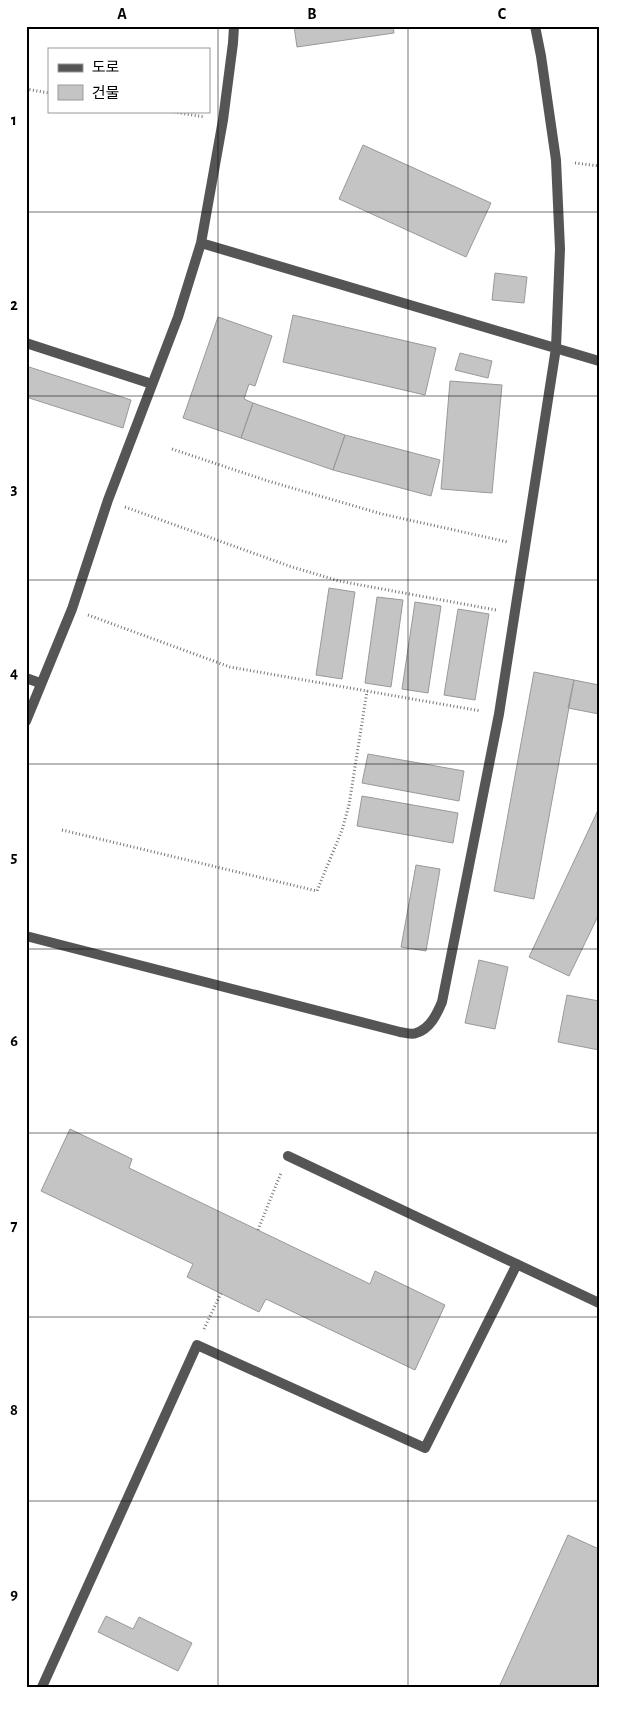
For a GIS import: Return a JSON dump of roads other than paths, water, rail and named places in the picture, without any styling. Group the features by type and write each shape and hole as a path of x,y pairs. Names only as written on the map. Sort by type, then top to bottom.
{"street":[{"path":"26,721 72,609 108,500 178,317 202,243 223,120 234,26"},
{"path":"26,936 390,1030 415,1034 426,1028 436,1016 442,1002 499,714 556,348 560,249 556,160 535,26"},
{"path":"202,243 599,360"},
{"path":"26,343 152,384"},
{"path":"26,678 40,683"},
{"path":"288,1156 599,1302"},
{"path":"42,1687 197,1345 425,1448 518,1264"}]}
